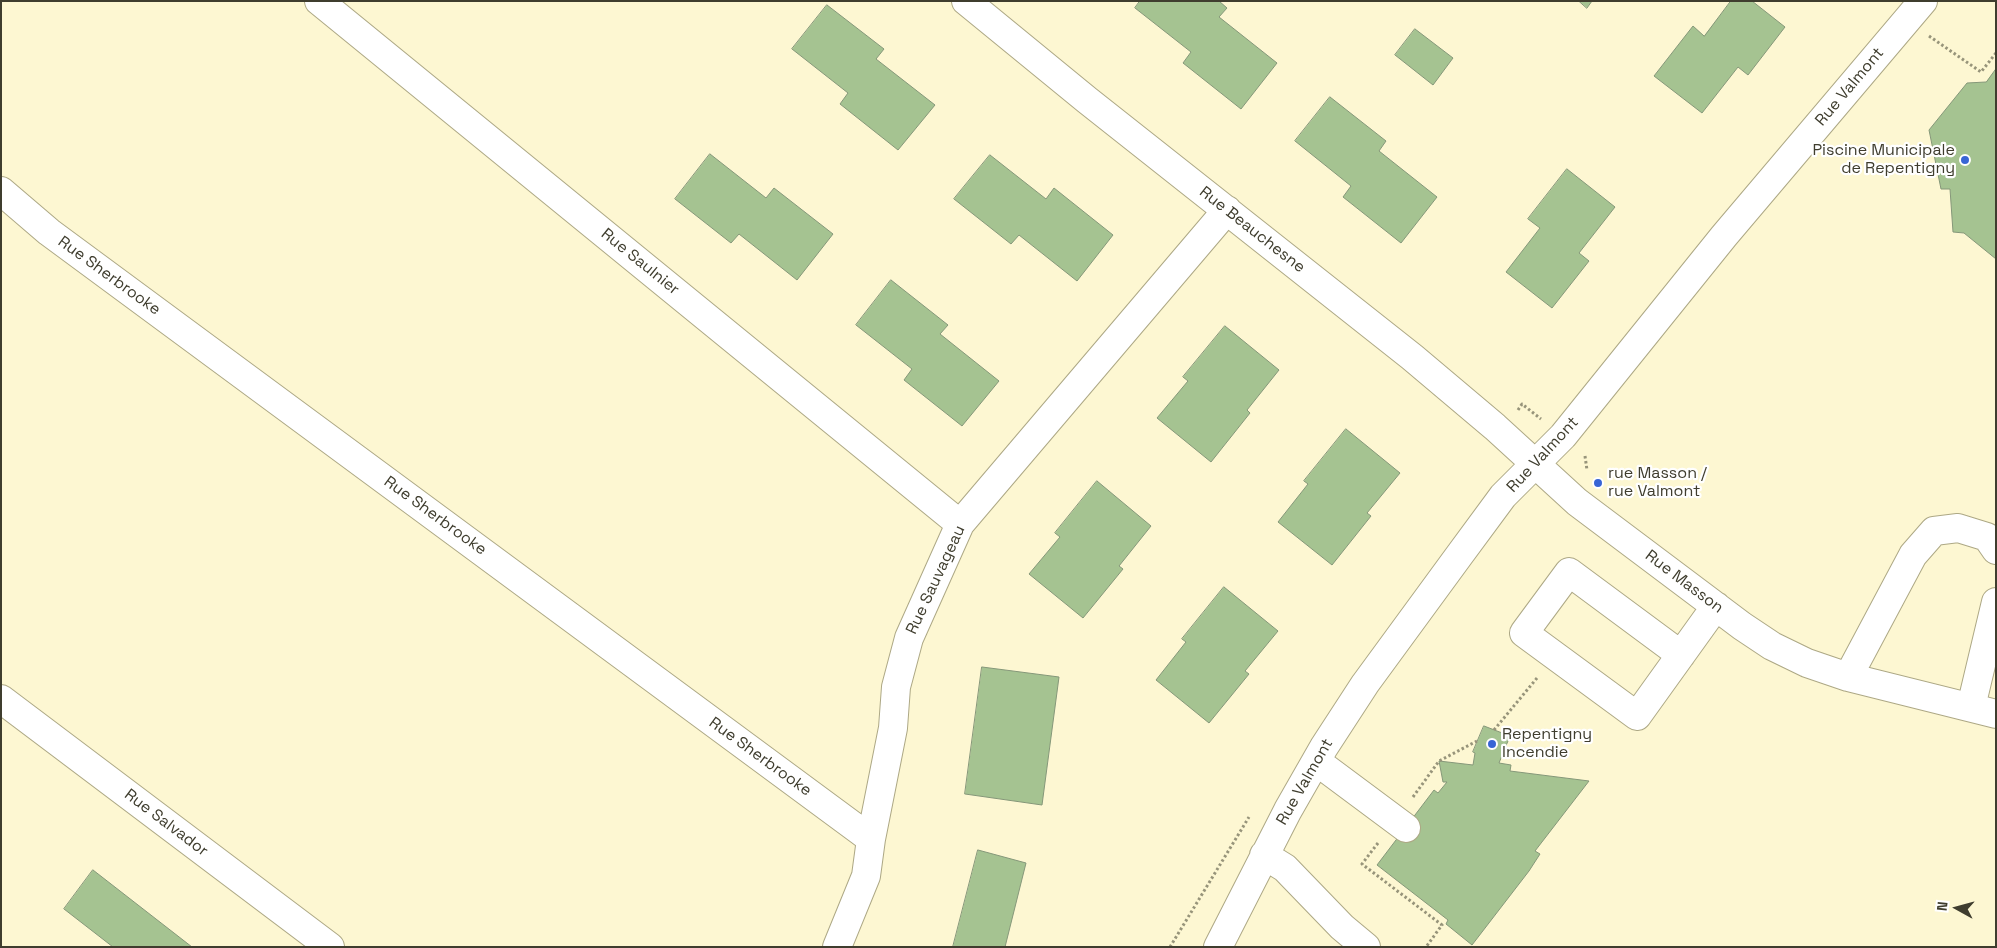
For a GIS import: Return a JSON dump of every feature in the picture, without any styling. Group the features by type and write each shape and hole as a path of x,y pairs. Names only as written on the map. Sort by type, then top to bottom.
{"street":[{"name":"Rue Saulnier","path":"319,1 960,524"},
{"name":"Rue Beauchesne","path":"966,1 1087,100 1412,357 1495,427 1534,464"},
{"name":"Rue Valmont","path":"1218,947 1264,856 1316,762 1366,684 1503,496 1563,436 1724,236 1923,1"},
{"name":"Rue Sherbrooke","path":"1,191 50,232 871,839"},
{"name":"Rue Sauvageau","path":"837,947 866,876 871,839 893,728 896,687 909,638 960,524 1227,210"},
{"name":"Rue Masson","path":"1534,464 1577,502 1772,646 1807,663 1848,677 1984,711 1996,602"},
{"path":"1848,677 1913,555 1934,531 1958,528 1987,536 1996,550"},
{"path":"1681,655 1569,572 1524,633 1637,716 1681,655 1716,606"},
{"name":"Rue Salvador","path":"1,699 330,947"},
{"path":"1316,762 1401,824"},
{"path":"1264,856 1291,873 1342,926 1366,947"}],"path":[{"path":"1925,33 1981,72 1996,53"},
{"path":"1494,730 1532,684"},
{"path":"1425,782 1440,761 1477,741"},
{"path":"1401,824 1362,864 1442,925 1426,947"}],"building":[{"path":"1140,1 1219,1 1227,8 1219,17 1277,63 1241,109 1183,63 1191,52 1135,8"},
{"path":"1579,1 1592,1 1587,8"},
{"path":"1731,1 1752,1 1785,27 1748,75 1738,67 1702,113 1654,76 1693,26 1704,36"},
{"path":"827,5 884,49 876,59 935,105 898,150 840,104 848,93 792,49"},
{"path":"1415,29 1453,58 1433,85 1395,55"},
{"name":"Piscine Municipale de Repentigny","path":"1996,69 1996,259 1964,233 1953,232 1950,189 1941,189 1929,130 1967,83 1986,82"},
{"path":"1330,97 1386,141 1379,151 1437,197 1401,243 1343,197 1351,186 1295,141"},
{"path":"710,154 766,198 774,188 833,234 797,280 739,234 731,243 675,199"},
{"path":"990,155 1046,199 1054,188 1113,235 1077,281 1019,235 1011,244 954,199"},
{"path":"1567,169 1615,207 1579,253 1589,261 1552,308 1506,272 1540,228 1528,219"},
{"path":"891,280 948,325 940,334 999,381 962,426 904,380 912,369 856,325"},
{"path":"1225,326 1279,370 1247,410 1250,413 1211,462 1157,418 1188,381 1183,377"},
{"path":"1346,429 1400,473 1367,513 1371,516 1332,565 1278,522 1308,484 1304,481"},
{"path":"1097,481 1151,526 1119,566 1123,569 1083,618 1029,574 1060,537 1055,533"},
{"path":"1224,587 1278,631 1245,671 1249,674 1209,723 1156,680 1186,642 1182,639"},
{"path":"982,667 1059,677 1042,805 965,794"},
{"path":"1484,726 1510,736 1499,763 1511,765 1510,771 1589,781 1535,851 1540,854 1529,871 1472,945 1446,924 1448,920 1377,865 1434,790 1438,793 1447,782 1443,782 1439,761 1473,765 1475,753 1473,752"},
{"path":"978,850 1026,863 1005,947 953,947"},
{"path":"93,870 192,947 113,947 64,909"}],"place":[{"name":"Piscine Municipale de Repentigny","path":"1965,160"},
{"name":"rue Masson / rue Valmont","path":"1598,483"},
{"name":"Repentigny Incendie","path":"1492,744"}]}
